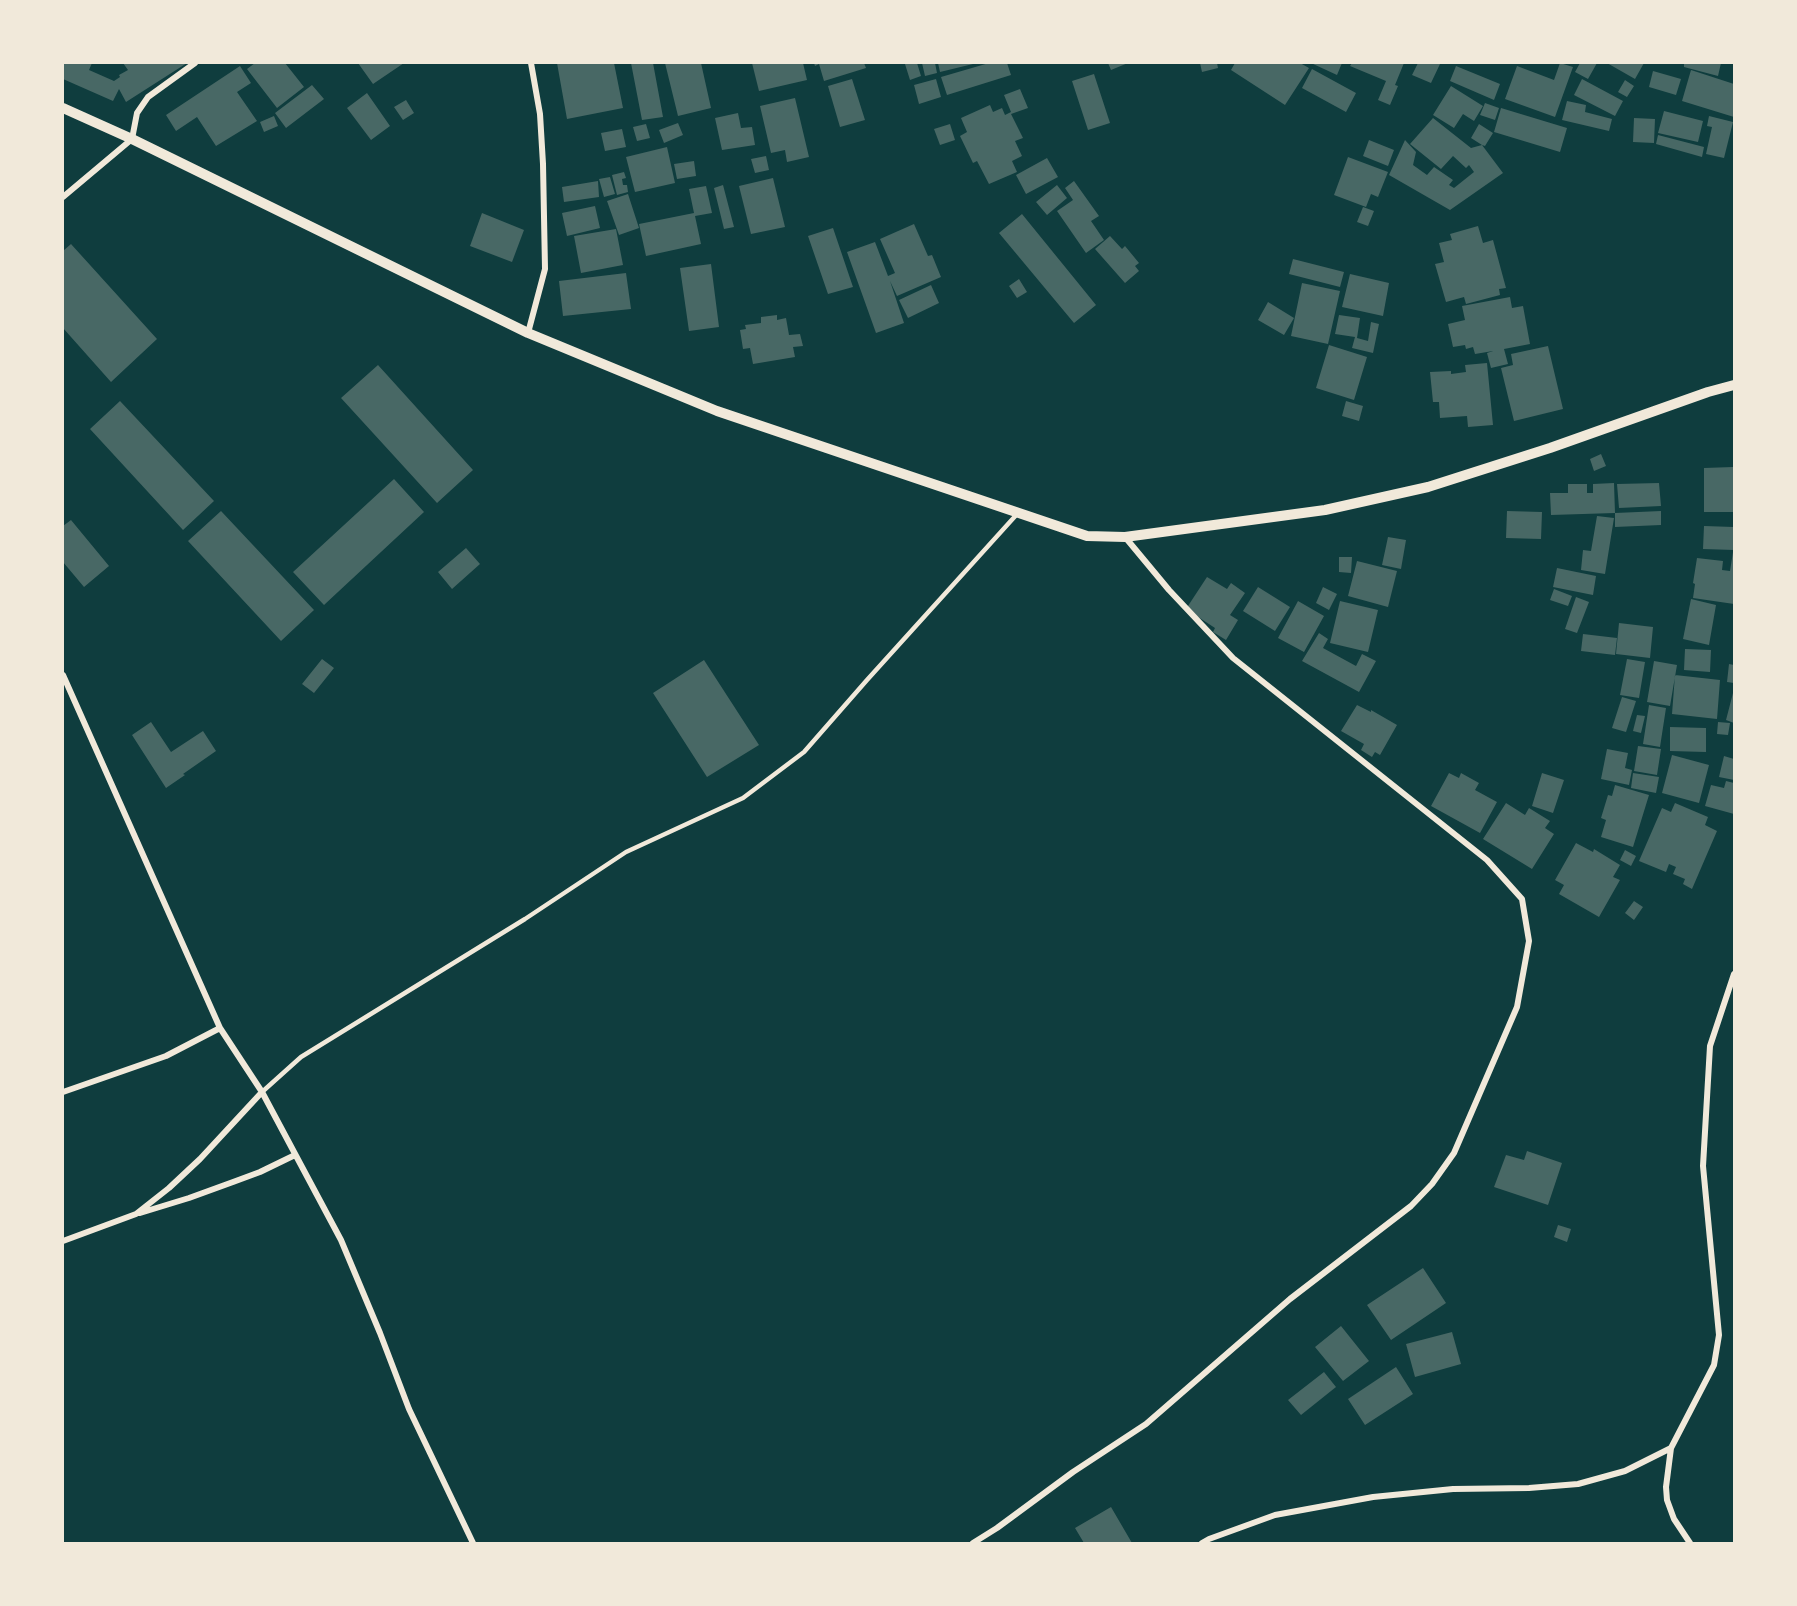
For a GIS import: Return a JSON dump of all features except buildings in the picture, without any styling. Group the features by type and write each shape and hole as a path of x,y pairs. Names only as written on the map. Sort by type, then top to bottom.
{"street":[{"path":"63,197 132,140 137,113 148,97 195,63"},
{"path":"528,333 545,269 540,114 531,63"},
{"path":"63,108 528,333 717,411 1087,536 1125,537 1325,510 1428,487 1550,448 1734,384"},
{"path":"973,1543 1073,1472 1146,1424 1290,1299 1411,1206 1432,1184 1454,1153 1516,1007 1529,940 1522,899 1487,860 1233,658 1169,590 1125,537"},
{"path":"63,675 220,1028 262,1092 341,1240 409,1409 473,1543"},
{"path":"1690,1543 1677,1525 1667,1500 1666,1487 1671,1448 1714,1365 1719,1335 1703,1166 1710,1046 1734,974"},
{"path":"63,1092 166,1056 220,1028"},
{"path":"136,1214 200,1159 262,1092"},
{"path":"63,1241 260,1172 295,1155"},
{"path":"1202,1543 1275,1515 1374,1497 1453,1489 1529,1488 1578,1484 1625,1471 1671,1448"}],"lane":[{"path":"262,1092 301,1057 525,920 626,852 743,798 804,752 1018,513"}]}
